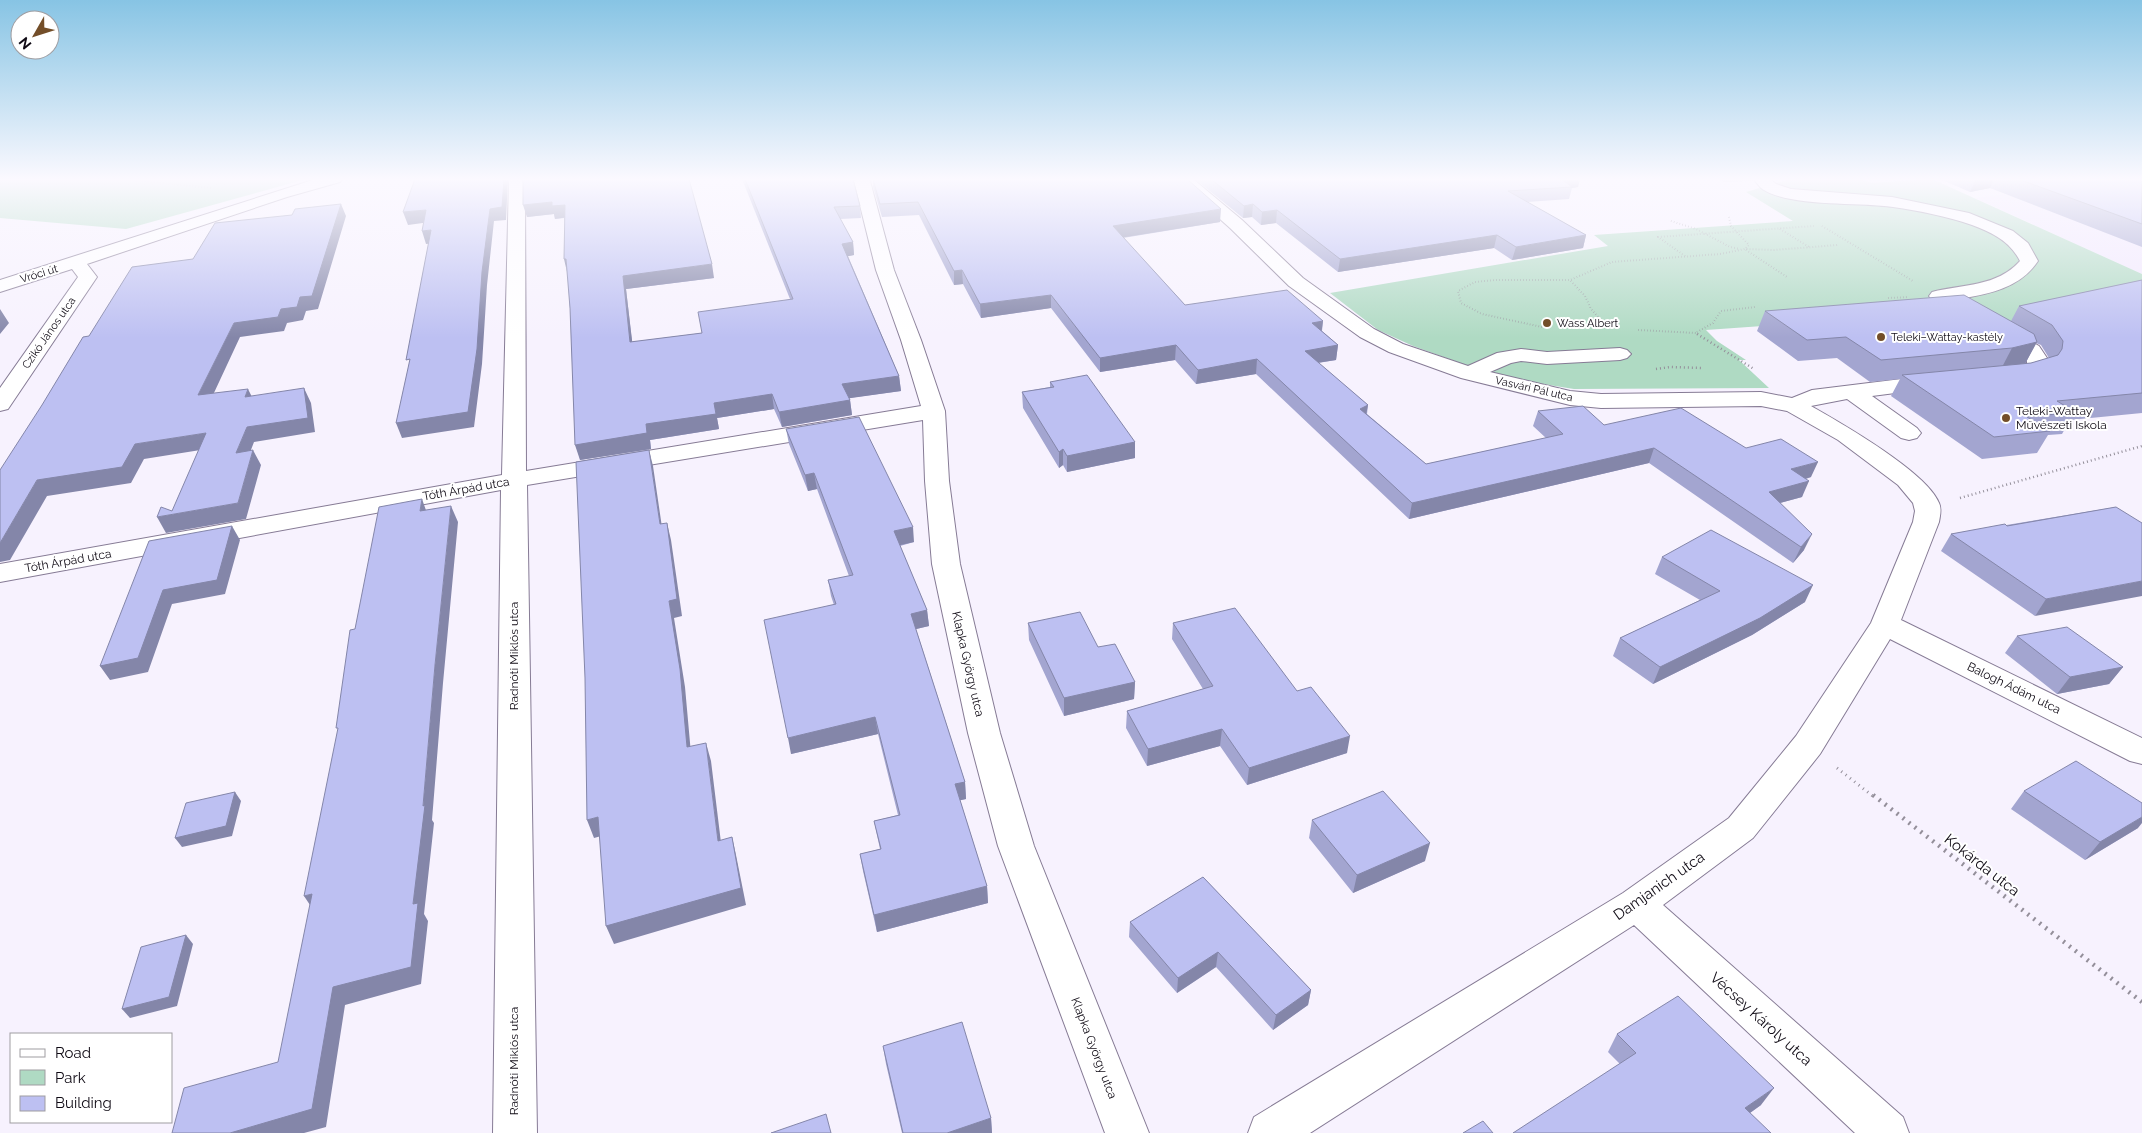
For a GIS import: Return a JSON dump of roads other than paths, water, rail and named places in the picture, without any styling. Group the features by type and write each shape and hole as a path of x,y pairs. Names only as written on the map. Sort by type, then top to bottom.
{"street":[{"name":"Vróci út","path":"9,283 166,232"},
{"name":"Radnóti Miklós utca","path":"515,1133 514,480 516,232"},
{"name":"Klapka György utca","path":"875,232 885,270 911,340 934,411 937,481 946,564 984,733 1016,846 1127,1133"},
{"name":"Vasvári Pál utca","path":"1244,232 1296,282 1367,333 1396,348 1469,373 1570,398 1600,401 1762,399 1794,405 1826,422 1906,480 1926,512"},
{"path":"1990,378 2033,372 2038,369 2038,361 2032,350 1939,296 2002,282 2022,271 2029,261 2027,254 2018,242 2002,232"},
{"name":"Czikó János utca","path":"0,404 88,277 76,262"},
{"path":"0,268 9,283"},
{"path":"1469,373 1505,358 1521,355 1547,358 1620,354"},
{"path":"1794,405 1812,397 1954,381"},
{"path":"1851,392 1909,433"},
{"name":"Tóth Árpád utca","path":"0,573 514,480 934,411"},
{"name":"Damjanich utca","path":"1270,1133 1636,904 1740,828 1808,745 1885,624 1926,512"},
{"name":"Balogh Ádám utca","path":"1885,624 2142,752"},
{"name":"Vécsey Károly utca","path":"1636,904 1887,1133"}],"place":[{"name":"Wass Albert","path":"1547,323"},
{"name":"Teleki–Wattay-kastély","path":"1881,337"},
{"name":"Teleki-Wattay Művészeti Iskola","path":"2006,418"}]}
